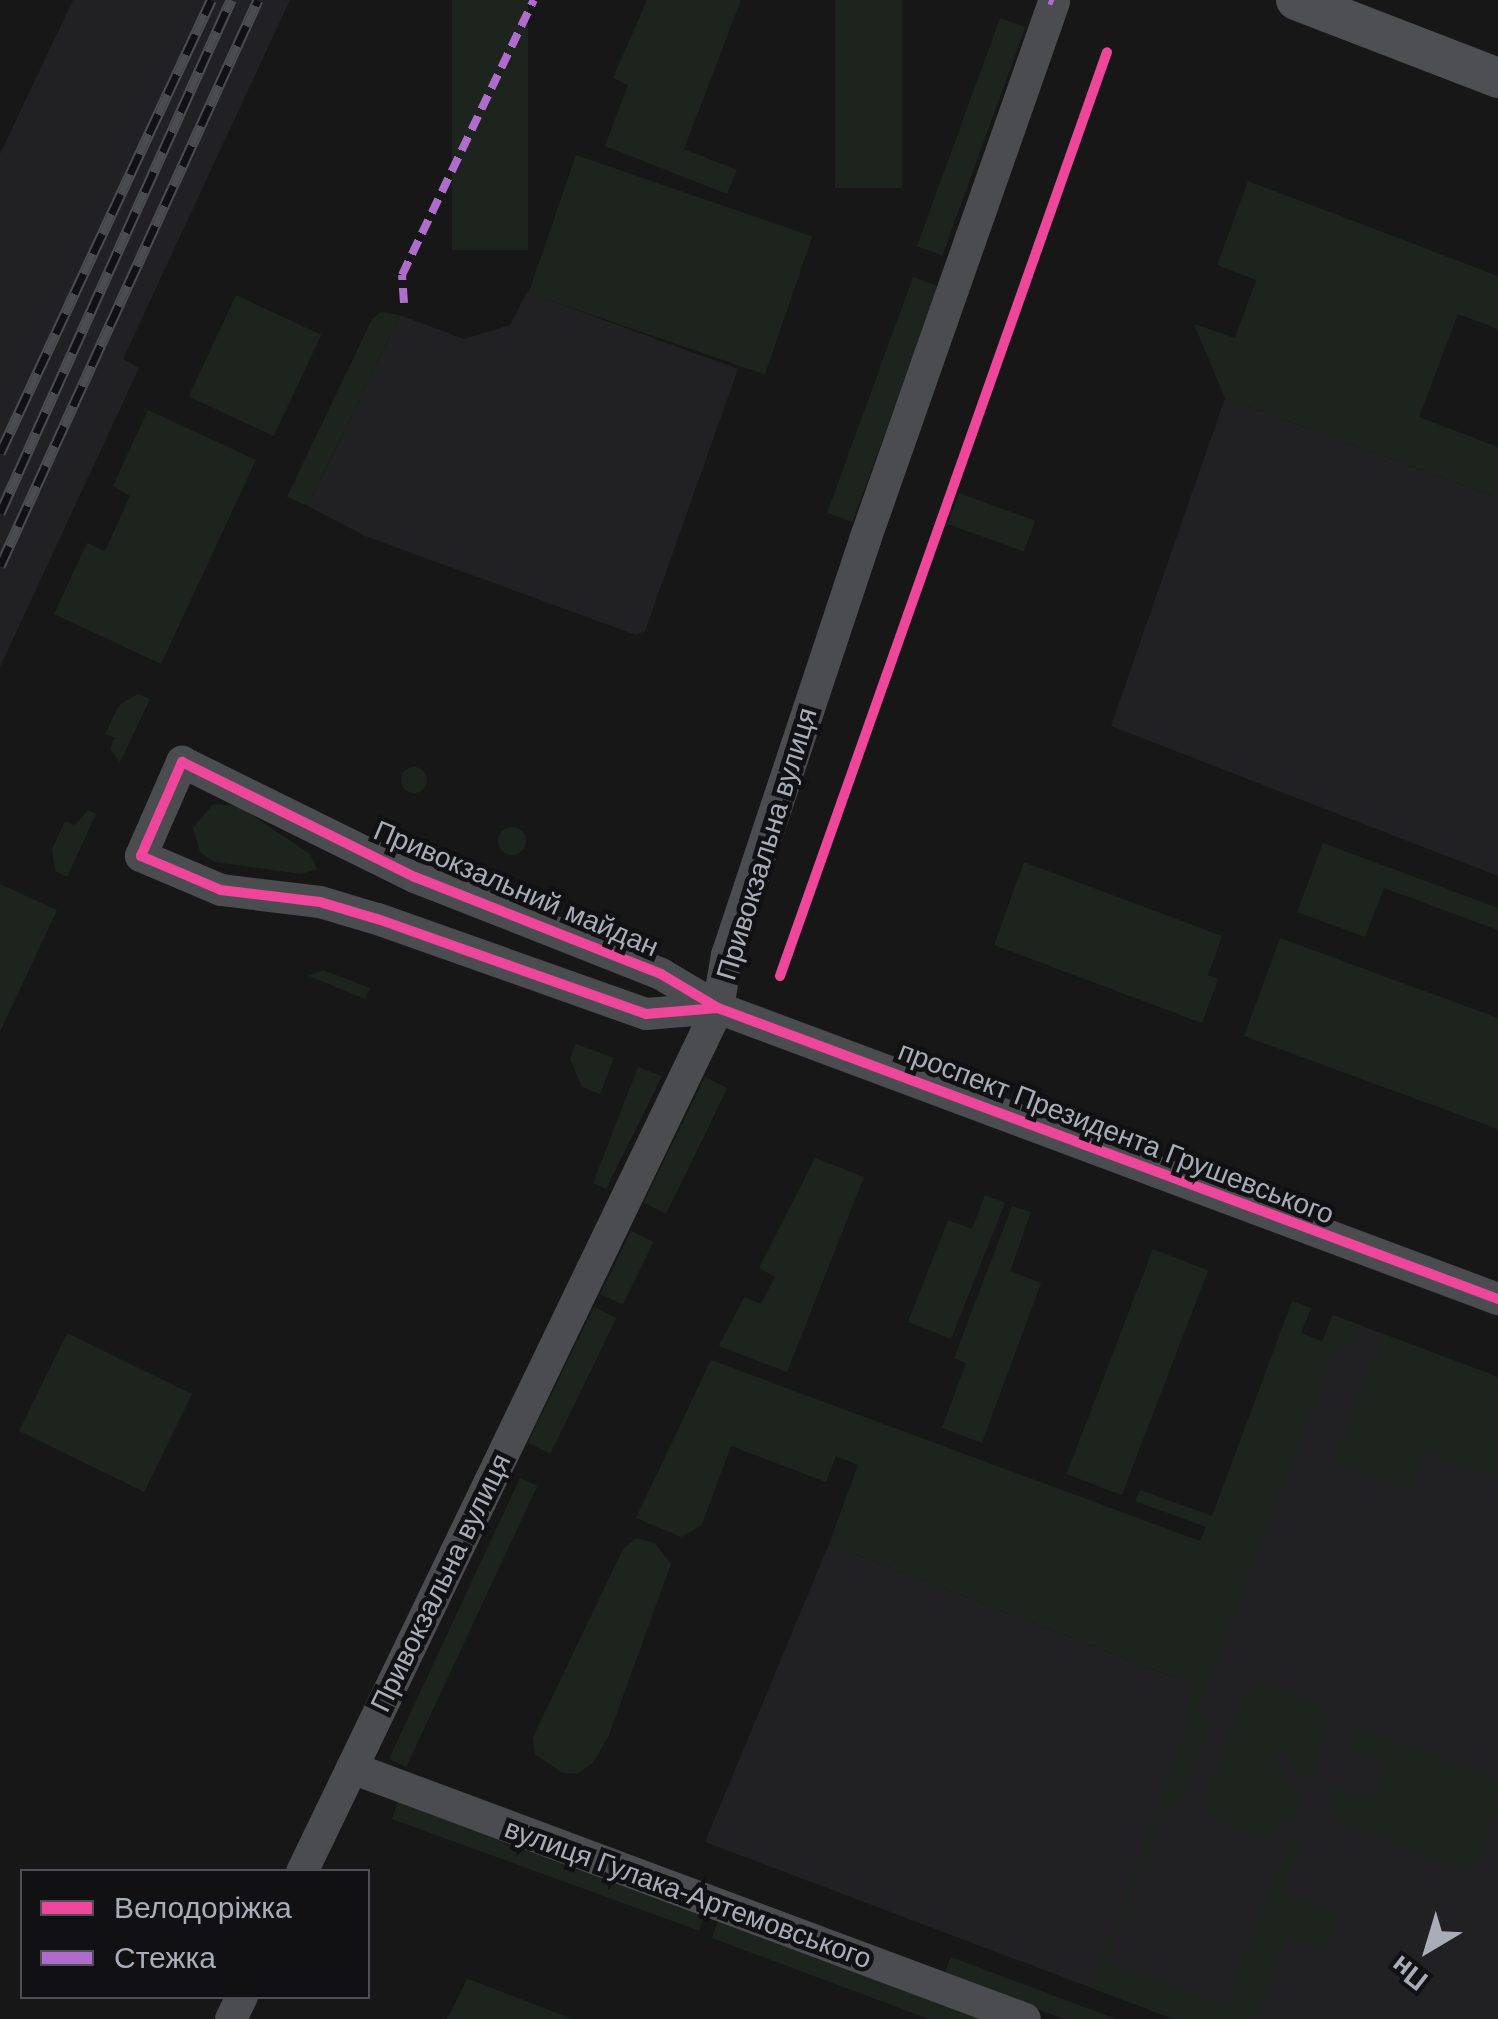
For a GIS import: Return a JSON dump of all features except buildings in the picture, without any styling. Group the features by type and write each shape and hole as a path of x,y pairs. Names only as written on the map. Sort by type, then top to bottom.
{"main road":[{"path":"1296,0 1498,78"}],"street":[{"name":"Привокзальна вулиця","path":"303,1869 718,1008 727,955 865,540 1054,2"},
{"name":"Привокзальний майдан","path":"182,762 415,877 661,974 718,1008 646,1014 358,913 320,902 221,890 141,856 182,762"},
{"name":"проспект Президента Грушевського","path":"718,1008 1498,1299"},
{"name":"вулиця Гулака-Артемовського","path":"352,1768 1025,2019"}],"shaded area":[{"path":"73,0 290,0 123,359 139,368 0,667 0,154"},
{"path":"452,0 528,0 528,250 452,250"},
{"path":"647,0 741,0 684,149 737,170 727,194 605,146 628,85 613,78"},
{"path":"835,0 902,0 902,188 835,188"},
{"path":"1000,18 1025,27 942,256 917,246"},
{"path":"576,155 812,236 765,374 528,293"},
{"path":"1248,181 1498,276 1498,329 1458,314 1419,417 1498,447 1498,498 1225,398 1194,324 1235,338 1256,280 1217,265"},
{"path":"913,277 938,286 853,522 827,513"},
{"path":"527,292 738,369 645,631 636,635 365,536 308,506 400,315 464,339 510,325"},
{"path":"236,295 321,335 274,436 189,397"},
{"path":"381,312 400,315 308,506 287,497 372,319"},
{"path":"1225,398 1498,498 1498,876 1111,726"},
{"path":"148,410 256,460 161,664 54,614 87,543 105,551 130,496 113,486"},
{"path":"959,493 1035,521 1024,552 948,524"},
{"path":"138,694 150,699 120,762 110,749 115,738 105,734 119,705"},
{"path":"414,767 423,771 427,780 423,789 414,793 405,789 401,780 405,771"},
{"path":"213,804 239,806 310,854 317,869 301,874 214,862 200,852 193,828"},
{"path":"88,810 96,814 67,877 55,871 52,849 65,821 75,825"},
{"path":"512,827 522,831 526,841 522,851 512,855 502,851 498,841 502,831"},
{"path":"1323,843 1498,908 1498,930 1384,888 1365,937 1297,912"},
{"path":"1024,862 1222,936 1208,975 1218,979 1202,1023 994,945"},
{"path":"0,884 57,910 0,1032"},
{"path":"1280,938 1498,1018 1498,1129 1244,1036"},
{"path":"323,970 370,988 365,999 309,976"},
{"path":"576,1044 614,1058 600,1094 582,1087 570,1059"},
{"path":"638,1067 662,1076 606,1189 593,1183"},
{"path":"705,1077 727,1088 666,1214 644,1203"},
{"path":"815,1158 864,1177 787,1372 719,1346 744,1297 761,1304 775,1277 759,1268"},
{"path":"985,1195 1005,1203 951,1339 908,1322 948,1220 972,1229"},
{"path":"1012,1206 1031,1212 1010,1271 1041,1283 982,1443 942,1428 966,1363 954,1358"},
{"path":"631,1231 653,1242 623,1305 600,1294"},
{"path":"1153,1249 1208,1270 1122,1495 1067,1474"},
{"path":"1292,1301 1311,1308 1301,1333 1322,1341 1333,1315 1359,1325 1352,1345 1336,1347 1197,1709 1210,1721 1181,1798 1162,1810 1106,1962 1226,2006 1292,1838 1303,1837 1282,1894 1339,1916 1327,1949 1287,1935 1256,2019 1174,2019 1091,1988 1192,1716 1184,1712 1194,1685 829,1544 858,1465 836,1456 826,1482 731,1446 701,1526 681,1537 636,1518 711,1360 1200,1541 1206,1527 1135,1501 1140,1490 1212,1516"},
{"path":"594,1307 616,1318 550,1454 528,1443"},
{"path":"1333,1315 1498,1377 1498,2019 1174,2019 705,1842 829,1544 1194,1685"},
{"path":"67,1333 192,1394 144,1492 19,1431"},
{"path":"1384,1334 1498,1377 1495,1478 1425,1451 1409,1491 1335,1462"},
{"path":"520,1478 537,1486 406,1767 389,1759"},
{"path":"636,1538 655,1543 671,1564 609,1735 593,1763 577,1774 562,1773 535,1754 533,1737 623,1549"},
{"path":"1261,1684 1320,1707 1329,1722 1310,1780 1299,1776 1284,1751 1274,1757 1300,1805 1296,1818 1263,1839 1217,1821 1208,1809 1208,1793 1248,1692"},
{"path":"1357,1728 1498,1780 1498,1806 1480,1855 1466,1871 1332,1818 1335,1788 1371,1801 1385,1763 1350,1749"},
{"path":"398,1802 705,1914 699,1931 392,1819"},
{"path":"718,1921 981,2019 929,2019 712,1938"},
{"path":"951,1957 1116,2019 1064,2019 944,1974"},
{"path":"468,1979 573,2019 447,2019"}],"railway":[{"path":"0,453 211,0"},
{"path":"0,513 231,0"},
{"path":"0,566 258,0"}],"marked path":[{"path":"404,303 402,275 534,0"},
{"path":"1049,0 1054,2"}],"cycle path":[{"path":"780,976 1107,52"},
{"path":"718,1008 646,1014 377,919 320,902 221,890 141,856 182,762 415,877 661,974 718,1008 1498,1299"}]}
